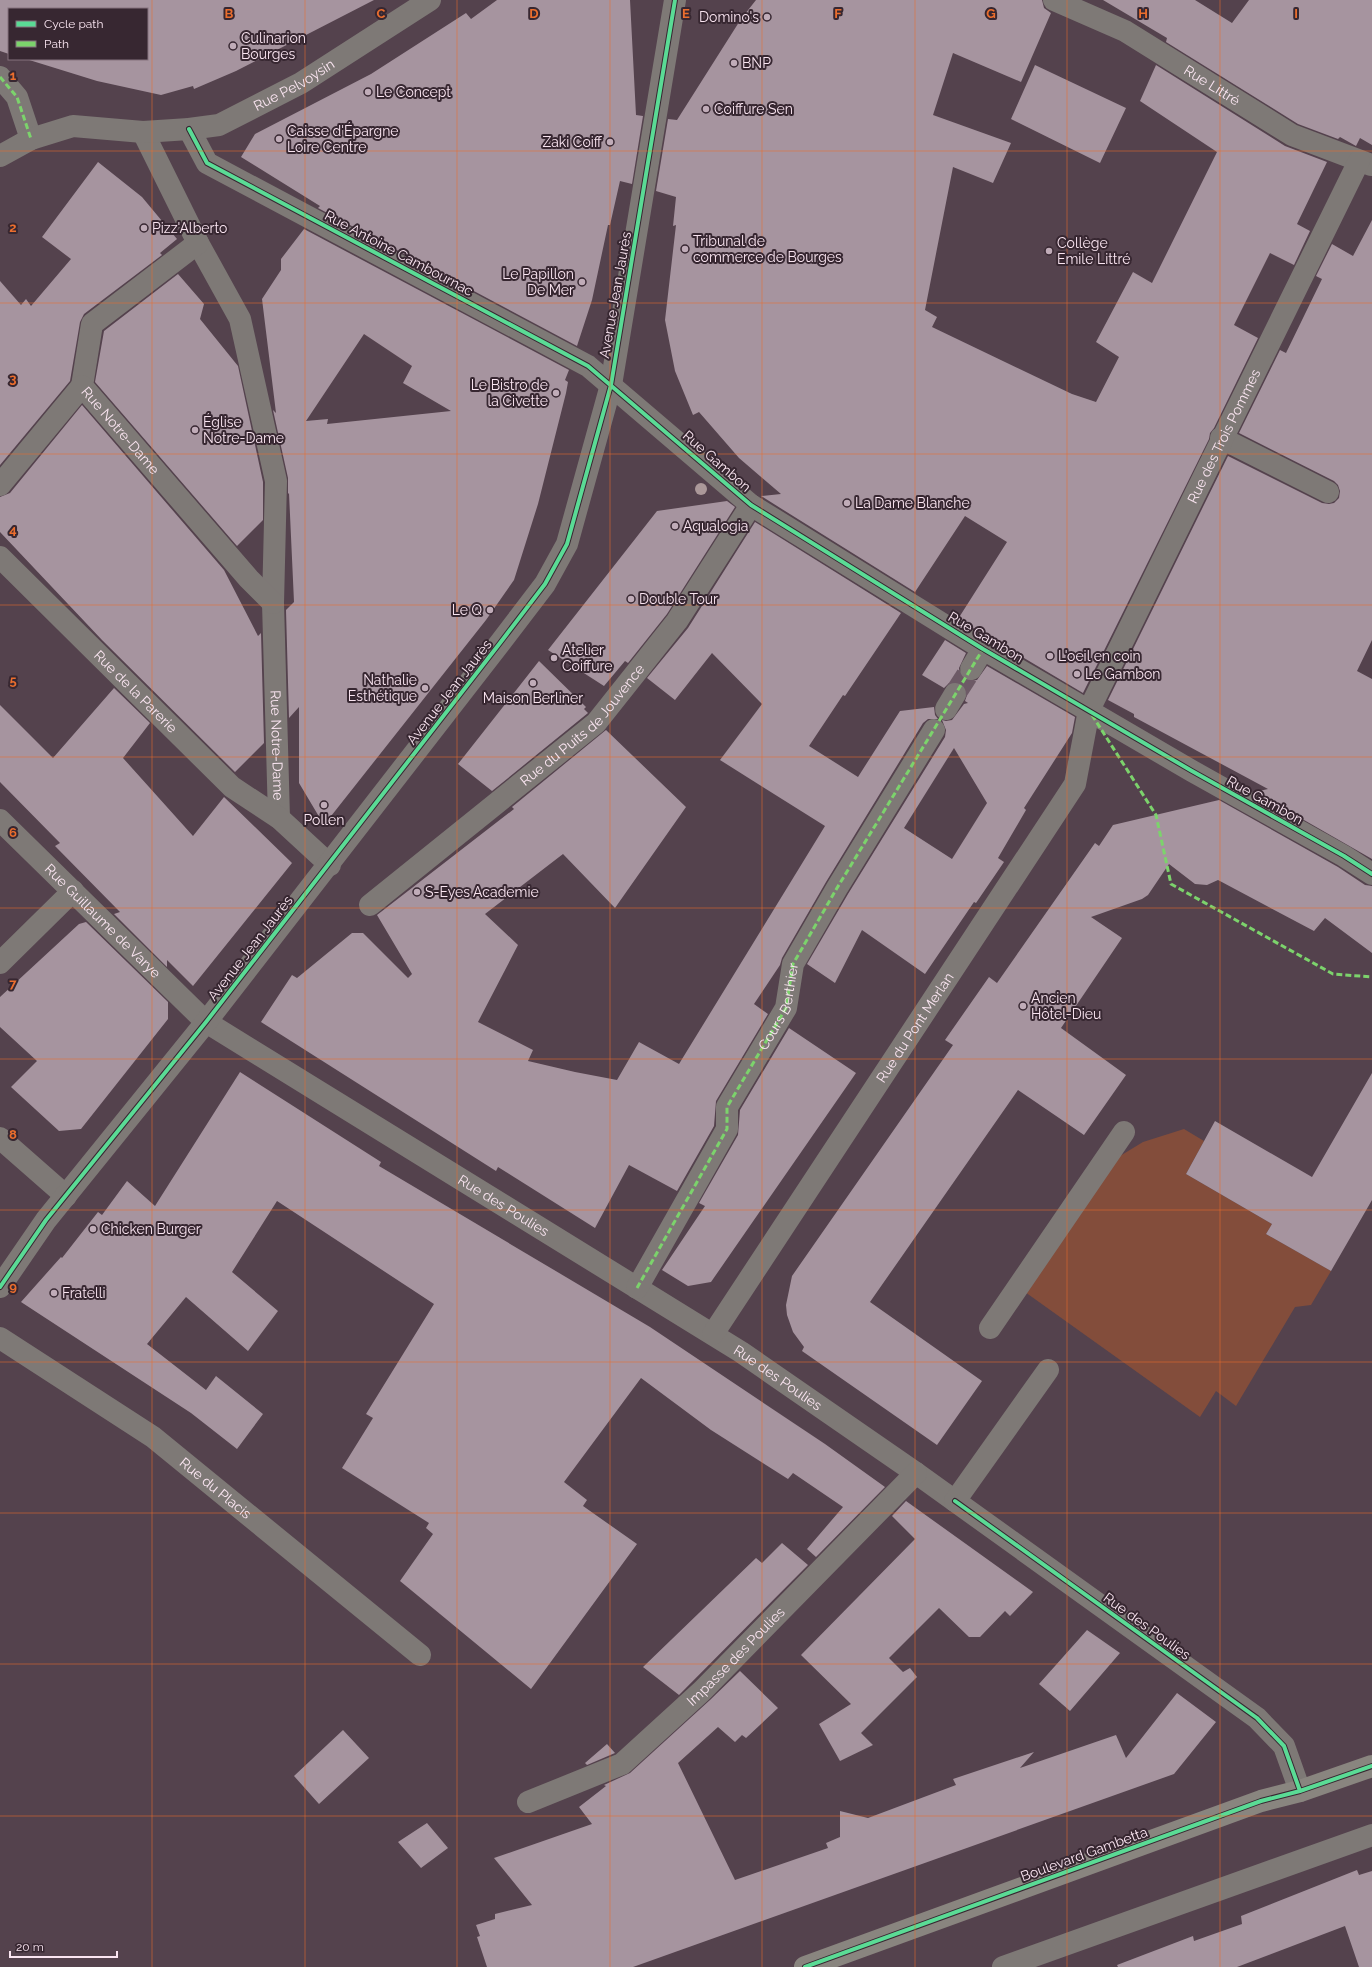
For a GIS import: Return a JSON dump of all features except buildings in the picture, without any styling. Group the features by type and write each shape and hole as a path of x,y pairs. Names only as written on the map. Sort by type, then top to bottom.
{"main road":[{"name":"Boulevard Gambetta","path":"805,1967 1261,1801 1300,1790 1372,1766"}],"street":[{"name":"Rue Pelvoysin","path":"0,156 31,139 73,126 143,132 189,129 219,125 302,83 430,0"},
{"name":"Rue Littré","path":"1054,0 1125,31 1292,135 1365,163"},
{"name":"Avenue Jean Jaurès","path":"0,1287 46,1220 206,1022 330,865 545,584 566,544 611,385 678,2"},
{"path":"0,77 17,97 31,139"},
{"name":"Rue Antoine Cambournac","path":"189,129 207,163 588,366 611,385"},
{"name":"Rue Notre-Dame","path":"143,132 198,243 240,319 276,481 273,603 279,818 330,865"},
{"name":"Rue des Trois Pommes","path":"1089,710 1221,438 1365,163"},
{"name":"Rue Notre-Dame","path":"198,243 92,324 82,386 249,578 273,603"},
{"name":"Rue Gambon","path":"611,385 751,505 983,649 1192,772 1344,856 1372,874"},
{"path":"0,485 82,386"},
{"path":"1221,438 1328,492"},
{"name":"Rue du Puits de Jouvence","path":"370,905 596,723 678,621 751,505"},
{"name":"Rue de la Parerie","path":"0,557 232,787 279,818"},
{"path":"971,669 983,649"},
{"name":"Rue du Pont Merlan","path":"713,1334 1075,784 1089,710"},
{"name":"Cours Berthier","path":"637,1288 727,1129 727,1107 786,1008 794,964 837,888 934,730"},
{"name":"Rue Guillaume de Varye","path":"0,820 206,1022"},
{"path":"0,963 72,890"},
{"name":"Rue des Poulies","path":"206,1022 713,1334 955,1501 1257,1718 1284,1746 1300,1790"},
{"path":"990,1328 1124,1132"},
{"path":"0,1138 66,1196"},
{"name":"Rue du Placis","path":"0,1338 153,1437 420,1655"},
{"path":"955,1501 1048,1370"},
{"name":"Impasse des Poulies","path":"528,1802 622,1764 702,1691 916,1474"},
{"path":"1003,1967 1372,1835"}],"shaded area":[{"path":"1184,1129 1204,1141 1186,1174 1272,1224 1266,1234 1331,1271 1311,1305 1295,1307 1236,1406 1216,1391 1200,1417 1025,1292 1115,1159 1143,1142"}],"tunnel":[{"path":"955,694 971,669"}],"marked path":[{"path":"0,77 17,97 31,139"},
{"path":"637,1288 727,1129 727,1107 786,1008 793,964 837,888 983,649"},
{"path":"1092,715 1156,815 1171,884 1333,974 1372,977"}],"cycle path":[{"path":"0,1287 46,1220 206,1022 500,643 545,584 567,544 611,385 675,0"},
{"path":"189,129 207,163 588,366 751,505 983,649 1192,771 1344,856 1372,874"},
{"path":"955,1501 1257,1718 1284,1746 1300,1791"},
{"path":"805,1967 1261,1801 1300,1791 1372,1766"}],"place":[{"name":"Domino's","path":"767,17"},
{"name":"Culinarion Bourges","path":"233,46"},
{"name":"BNP","path":"734,63"},
{"name":"Le Concept","path":"368,92"},
{"name":"Coiffure Sen","path":"706,109"},
{"name":"Caisse d'Épargne Loire Centre","path":"279,139"},
{"name":"Zaki Coiff","path":"610,142"},
{"name":"Pizz'Alberto","path":"144,228"},
{"name":"Tribunal de commerce de Bourges","path":"685,249"},
{"name":"Collège Emile Littré","path":"1049,251"},
{"name":"Le Papillon De Mer","path":"582,282"},
{"name":"Le Bistro de la Civette","path":"556,393"},
{"name":"Église Notre-Dame","path":"195,430"},
{"name":"La Dame Blanche","path":"847,503"},
{"name":"Aqualogia","path":"675,526"},
{"name":"Double Tour","path":"631,599"},
{"name":"Le Q","path":"490,610"},
{"name":"L'oeil en coin","path":"1050,656"},
{"name":"Atelier Coiffure","path":"554,658"},
{"name":"Le Gambon","path":"1077,674"},
{"name":"Maison Berliner","path":"533,683"},
{"name":"Nathalie Esthétique","path":"425,688"},
{"name":"Pollen","path":"324,805"},
{"name":"S-Eyes Academie","path":"417,892"},
{"name":"Ancien Hôtel-Dieu","path":"1023,1006"},
{"name":"Chicken Burger","path":"93,1229"},
{"name":"Fratelli","path":"54,1293"}]}
